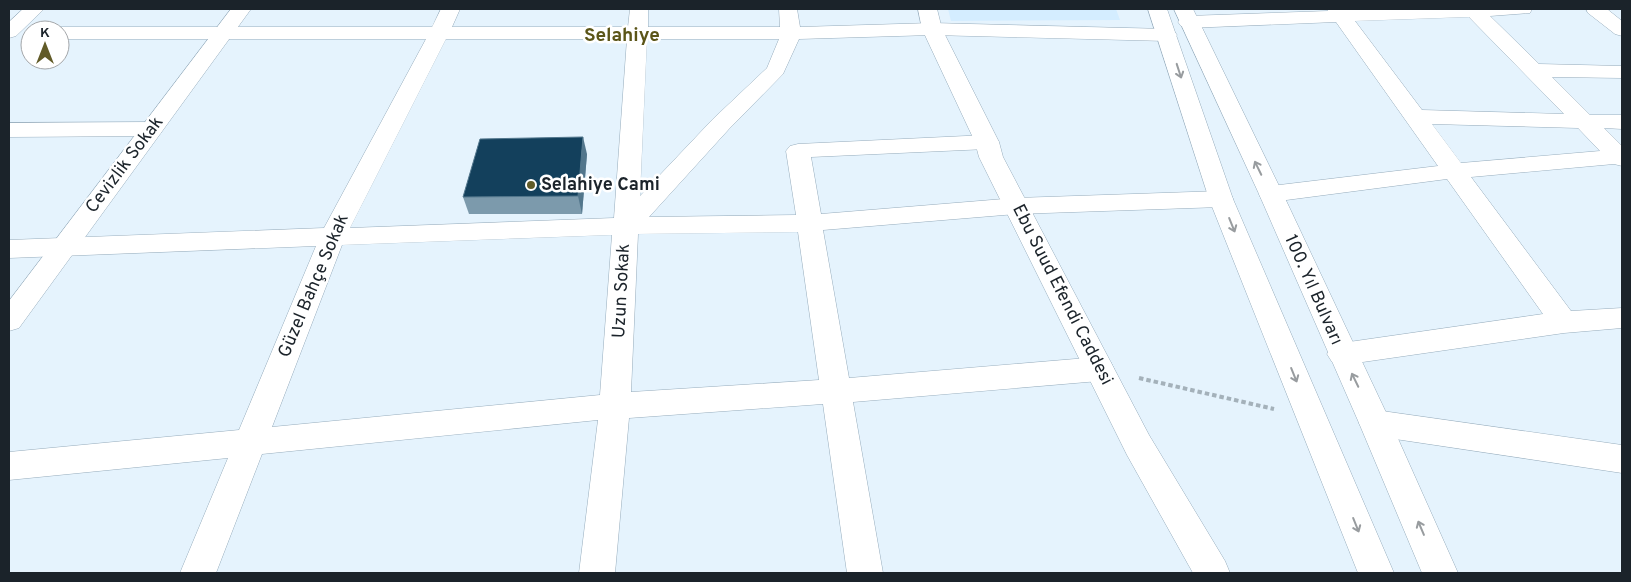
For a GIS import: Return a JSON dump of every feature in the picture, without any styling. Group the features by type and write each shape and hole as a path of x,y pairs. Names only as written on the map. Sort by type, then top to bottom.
{"street":[{"path":"9,33 34,9"},
{"name":"Cevizlik Sokak","path":"9,321 241,9"},
{"name":"Güzel Bahçe Sokak","path":"198,573 332,238 439,34 450,9"},
{"path":"626,226 721,124 776,70 791,33 788,9"},
{"name":"100. Yıl Bulvarı","path":"1157,9 1179,22 1271,194 1342,354 1375,423 1440,573"},
{"path":"70,34 439,34 638,21 791,33 929,19 1179,22 1339,12 1523,9"},
{"path":"1595,9 1622,30"},
{"path":"1473,10 1621,157"},
{"path":"1339,12 1564,322"},
{"name":"Ebu Suud Efendi Caddesi","path":"929,19 986,142 991,157 1138,445 1212,573"},
{"name":"Uzun Sokak","path":"597,573 615,406 638,21"},
{"name":"100. Yıl Bulvarı","path":"1179,22 1221,199 1376,573"},
{"path":"1533,70 1622,72"},
{"path":"1415,117 1622,122"},
{"path":"9,130 152,128"},
{"path":"865,573 798,151 986,142"},
{"path":"1271,194 1454,171 1621,157"},
{"path":"9,249 626,226 809,223 1016,206 1221,199"},
{"path":"1342,354 1564,322 1622,318"},
{"path":"9,466 615,406 836,391 1099,368"},
{"path":"1375,423 1622,459"}],"path":[{"path":"1099,368 1311,418"}],"shaded area":[{"path":"948,9 1116,9 1120,20 951,21"}],"building":[{"name":"Selahiye Cami","path":"583,137 578,196 463,197 480,139"}],"place":[{"name":"Selahiye Cami","path":"531,185"}],"district":[{"name":"Selahiye","path":"622,36"}]}
